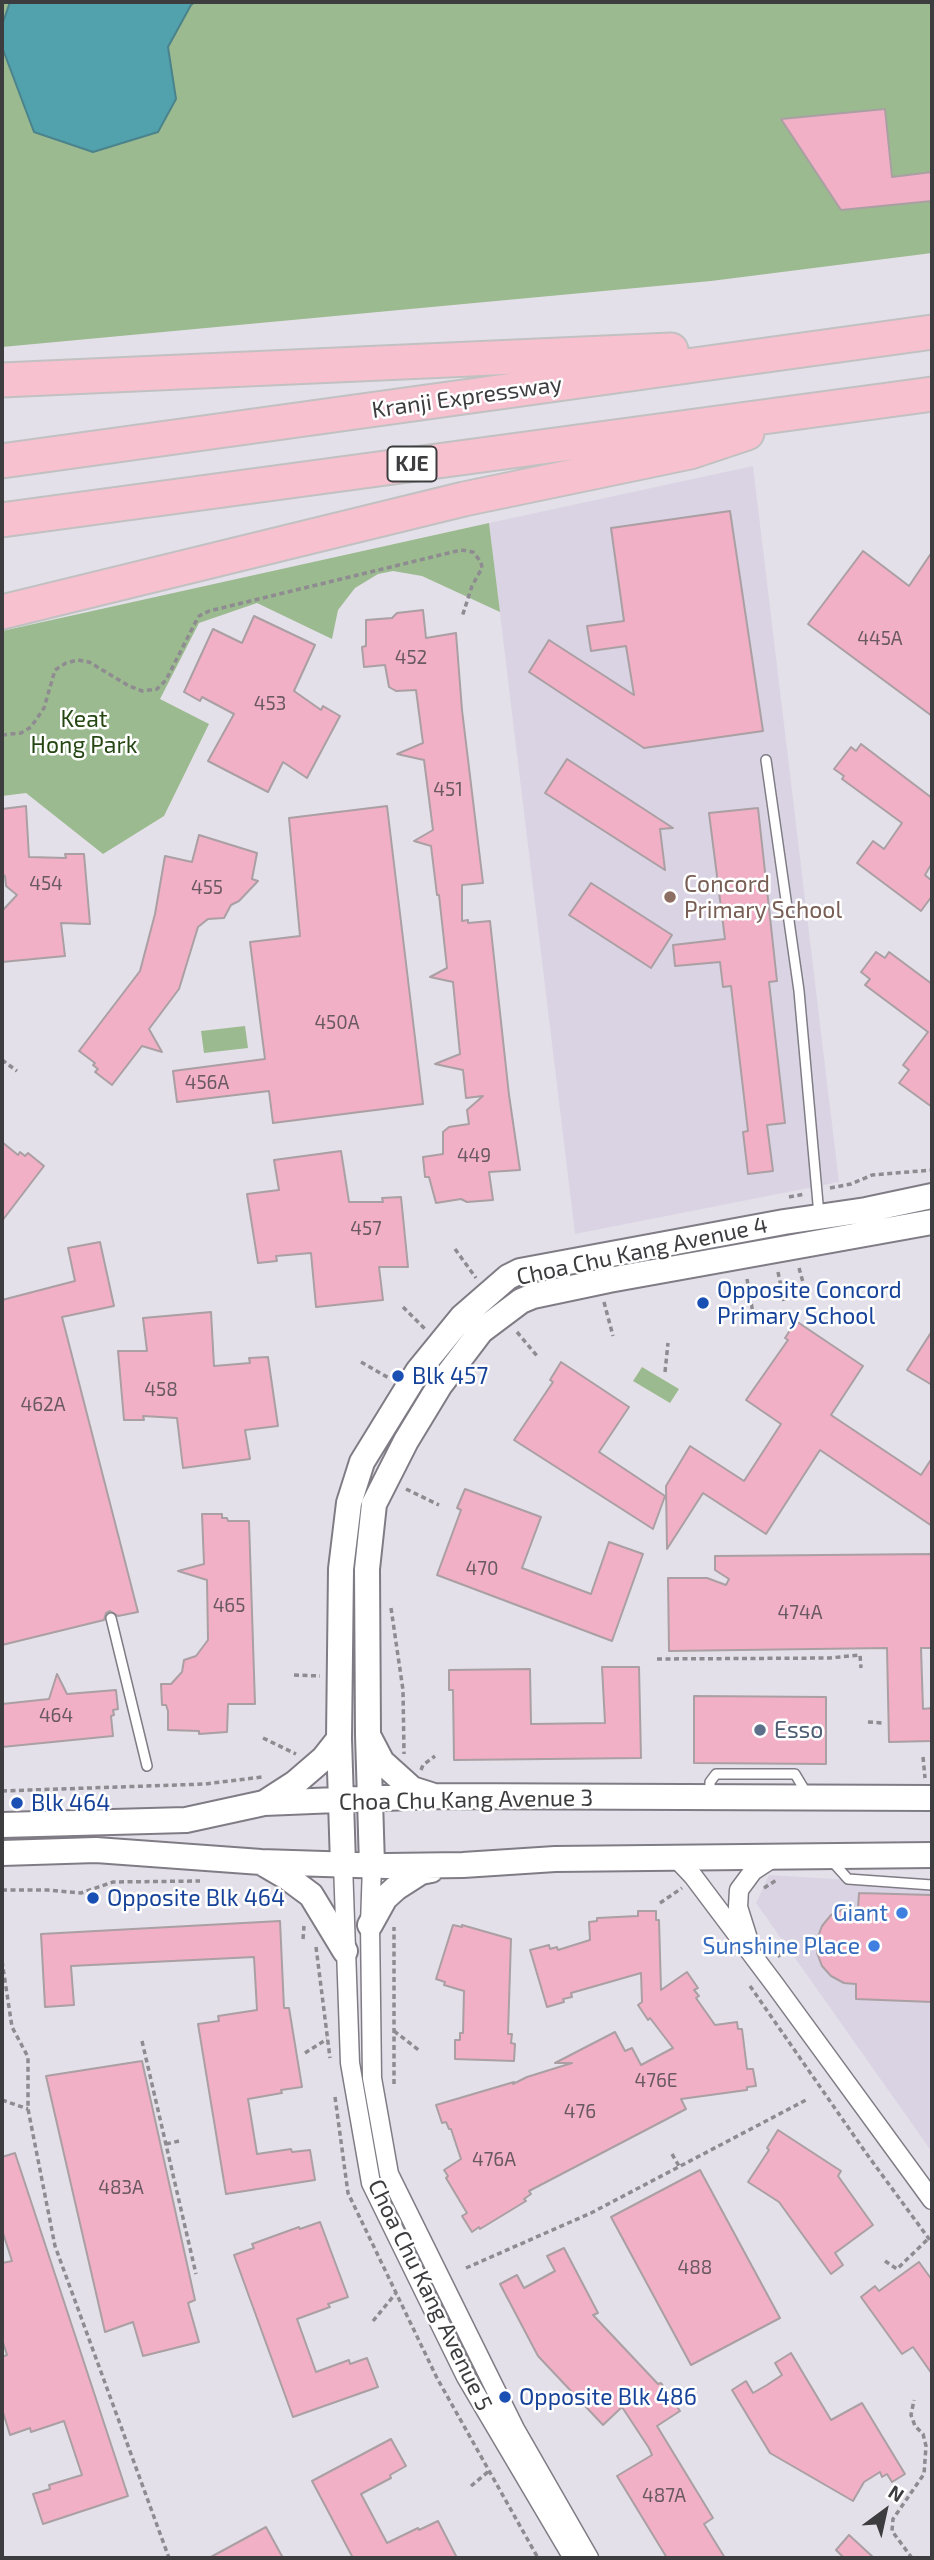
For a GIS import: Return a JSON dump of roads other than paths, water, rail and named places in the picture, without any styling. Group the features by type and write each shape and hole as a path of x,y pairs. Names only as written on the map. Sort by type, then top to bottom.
{"highway":[{"name":"Kranji Expressway","path":"2,461 932,332"},
{"path":"2,380 704,348 728,362"},
{"name":"KJE","path":"2,520 932,394"},
{"path":"2,612 464,499 690,452 823,408"}],"street":[{"name":"Choa Chu Kang Avenue 4","path":"341,1801 341,1569 349,1503 362,1462 418,1371 462,1317 508,1277 520,1271 932,1196"},
{"name":"Choa Chu Kang Avenue 4","path":"369,1799 367,1569 374,1504 406,1441 440,1385 481,1331 521,1301 533,1296 622,1277 932,1222"},
{"path":"368,1735 382,1762 412,1789 434,1796"},
{"path":"264,1803 295,1783 324,1758 339,1739"},
{"name":"Choa Chu Kang Avenue 3","path":"2,1825 186,1820 264,1803 434,1796 932,1798"},
{"name":"Choa Chu Kang Avenue 5","path":"369,1799 372,1865 372,2078 389,2174 483,2368 590,2558"},
{"name":"Choa Chu Kang Avenue 5","path":"341,1801 350,2063 371,2183 466,2377 573,2558"},
{"path":"2,1853 96,1850 261,1863 372,1865 463,1865 555,1859 675,1869 779,1856 932,1855"},
{"path":"754,1959 738,1907 739,1890 752,1871 779,1856"},
{"path":"261,1863 311,1895 345,1951"},
{"path":"370,1924 385,1898 421,1872 463,1865"},
{"path":"675,1869 693,1876 842,2074 932,2200"},
{"path":"348,2035 371,2034"}],"lane":[{"path":"766,760 799,991 819,1217"},
{"path":"111,1618 147,1766"},
{"path":"828,1855 848,1879 932,1885"}],"water":[{"path":"10,2 195,2 168,47 176,99 158,132 93,152 34,132 2,47 2,25"}],"place":[{"name":"Concord Primary School","path":"670,897"},
{"name":"Opposite Concord Primary School","path":"703,1303"},
{"name":"Blk 457","path":"398,1376"},
{"name":"Esso","path":"760,1730"},
{"name":"Blk 464","path":"17,1803"},
{"name":"Opposite Blk 464","path":"93,1898"},
{"name":"Giant","path":"902,1913"},
{"name":"Sunshine Place","path":"874,1946"},
{"name":"Opposite Blk 486","path":"505,2397"}],"park label":[{"name":"Keat Hong Park","path":"84,732"}]}
